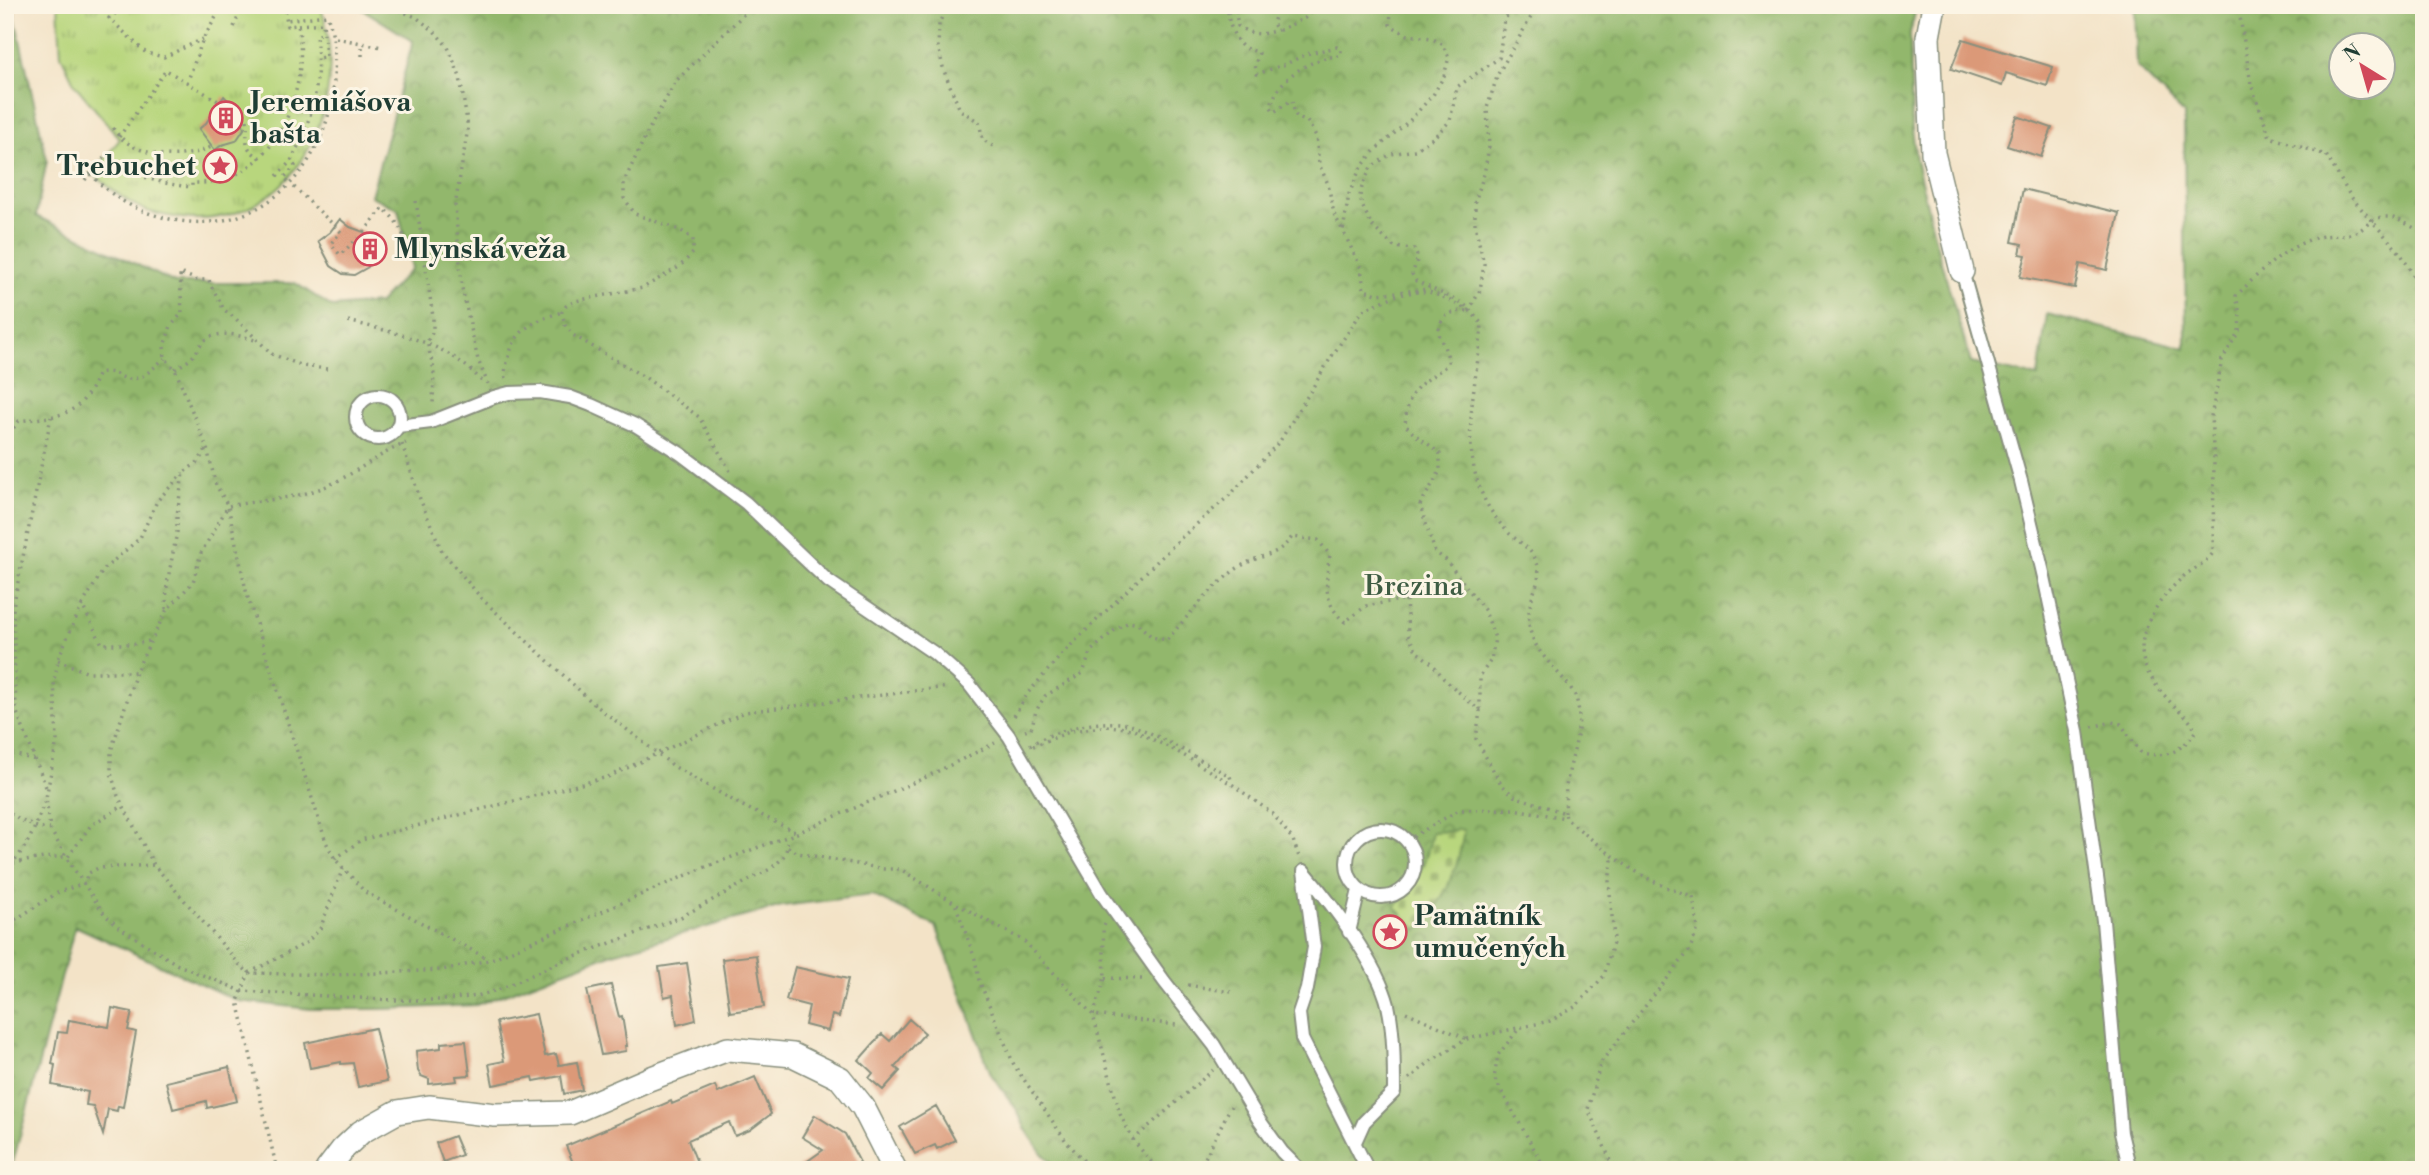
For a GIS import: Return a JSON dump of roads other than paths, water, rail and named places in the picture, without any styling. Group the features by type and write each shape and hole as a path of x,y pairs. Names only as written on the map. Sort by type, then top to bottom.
{"street":[{"path":"1934,5 1928,37 1933,153 1962,271"},
{"path":"326,1165 361,1132 397,1112 429,1107 495,1115 570,1113 728,1049 793,1055 840,1078 863,1107 895,1170"}],"lane":[{"path":"1962,271 2021,481 2077,731 2103,921 2121,1133 2130,1170"},
{"path":"398,426 431,422 509,393 540,392 570,397 635,425 725,486 828,581 934,653 969,684 1009,736 1115,912 1223,1060 1282,1152 1300,1170"},
{"path":"1349,932 1359,890 1346,867 1349,849 1354,841 1371,830 1381,828 1390,829 1407,840 1415,858 1415,868 1406,887 1388,897 1377,897 1359,890"},
{"path":"1354,1143 1364,1122 1394,1092 1388,1004 1377,978 1349,932 1304,871 1314,947 1307,989 1299,1013 1302,1038 1354,1143 1368,1170"}],"place":[{"name":"Jeremiášova bašta","path":"226,118"},
{"name":"Trebuchet","path":"220,166"},
{"name":"Mlynská veža","path":"370,249"},
{"name":"Pamätník umučených","path":"1390,932"}],"park label":[{"name":"Brezina","path":"1414,586"}]}
